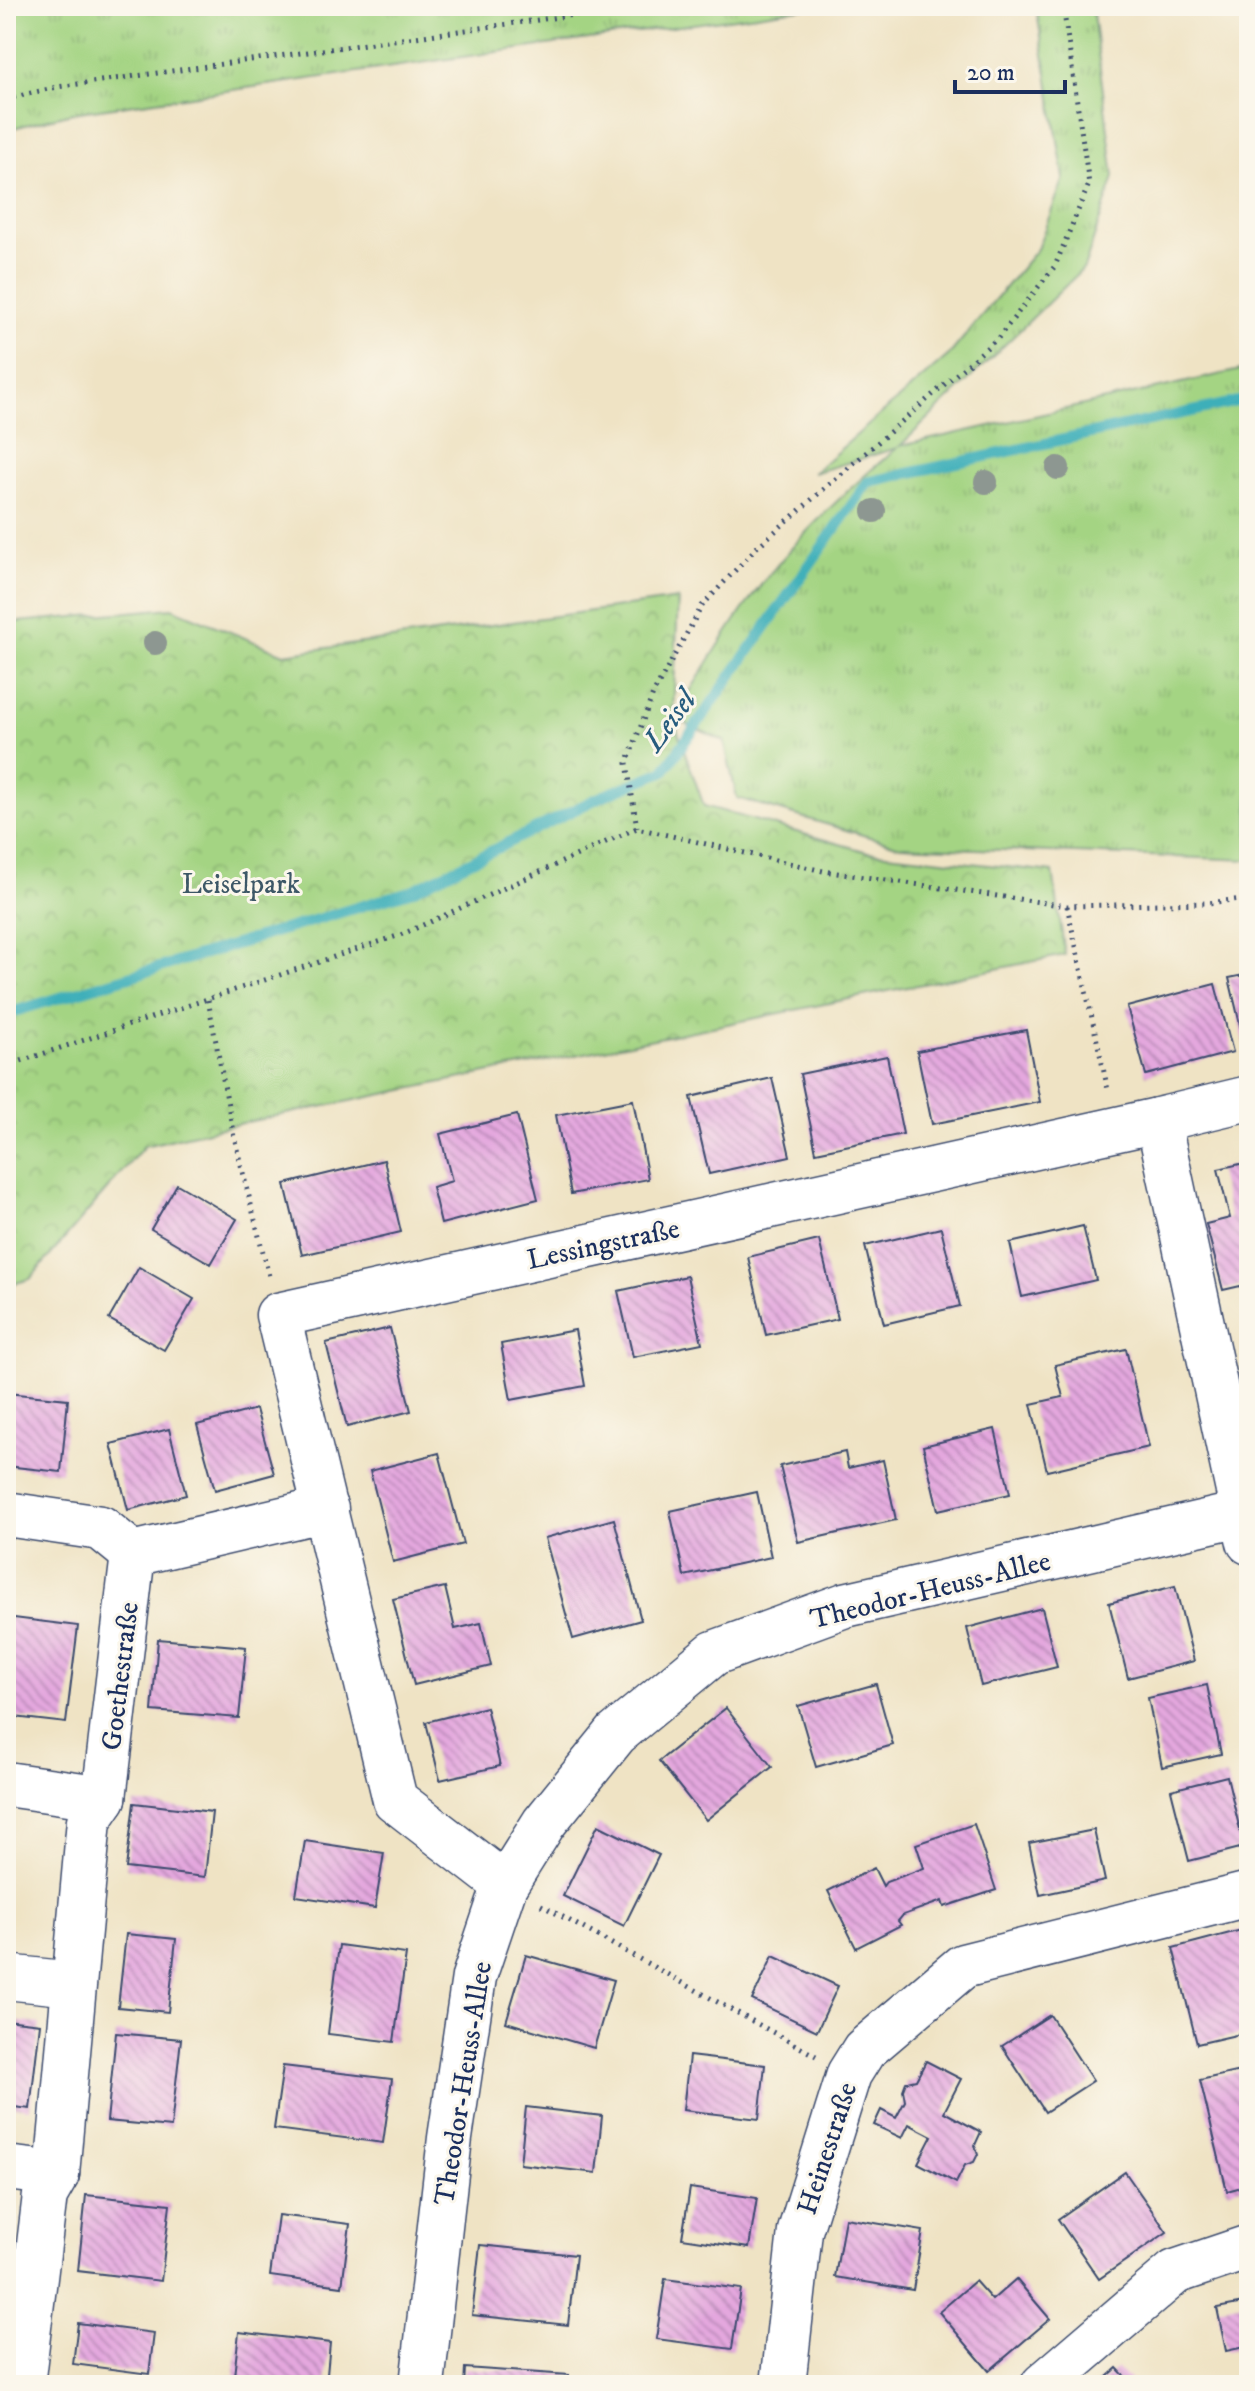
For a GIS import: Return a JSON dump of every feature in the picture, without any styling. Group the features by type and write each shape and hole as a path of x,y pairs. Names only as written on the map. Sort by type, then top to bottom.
{"street":[{"name":"Lessingstraße","path":"278,1315 1249,1098"},
{"path":"1138,1125 1247,1523"},
{"path":"278,1315 395,1800 505,1885"},
{"path":"6,1514 101,1528 133,1554 326,1509"},
{"name":"Theodor-Heuss-Allee","path":"422,2385 450,2138 474,1977 505,1885 544,1823 616,1734 714,1653 845,1605 1247,1523"},
{"name":"Goethestraße","path":"22,2385 45,2195 57,2174 89,1820 104,1798 133,1554"},
{"path":"6,1784 104,1798"},
{"name":"Heinestraße","path":"783,2385 800,2231 849,2074 864,2050 963,1966 1249,1894"},
{"path":"6,1977 73,1984"},
{"path":"6,2168 57,2174"},
{"path":"1043,2385 1175,2272 1249,2247"}],"path":[{"path":"6,99 57,87 638,6"},
{"path":"637,828 637,812 627,763 653,694 702,606 756,548 998,338 1055,266 1089,184 1063,6"},
{"path":"6,1066 403,934 637,828 823,871 1067,906 1209,903 1249,898"},
{"path":"1067,906 1138,1125"},
{"path":"208,1000 234,1137 278,1315"},
{"path":"505,1885 849,2074"}],"green space":[{"path":"6,6 819,6 72,113 6,130"},
{"path":"1036,6 1092,6 1114,177 1084,268 900,446 1249,368 1249,860 900,846 737,798 724,741 673,718 737,618 780,561 836,502 897,448 813,473 950,354 1037,249 1064,178"},
{"name":"Leiselpark","path":"678,599 673,718 704,806 868,852 1053,872 1065,955 247,1122 144,1146 30,1279 6,1286 6,620 18,622 172,608 284,654"}],"building":[{"path":"1249,974 1249,1050 1246,1050 1229,978"},
{"path":"1215,984 1233,1052 1146,1075 1127,1007"},
{"path":"1026,1030 1040,1102 932,1124 917,1051"},
{"path":"887,1056 903,1134 816,1152 800,1074"},
{"path":"772,1078 790,1156 709,1174 691,1097"},
{"path":"633,1100 648,1179 571,1194 556,1115"},
{"path":"517,1115 538,1199 441,1224 432,1187 452,1181 440,1134"},
{"path":"384,1160 401,1232 302,1255 285,1184"},
{"path":"1249,1162 1249,1284 1223,1290 1206,1224 1230,1218 1218,1169"},
{"path":"177,1184 237,1219 211,1264 151,1229"},
{"path":"1083,1226 1096,1280 1022,1297 1010,1243"},
{"path":"941,1228 960,1306 884,1324 865,1246"},
{"path":"819,1240 838,1319 766,1335 748,1257"},
{"path":"139,1267 194,1299 164,1350 109,1319"},
{"path":"687,1276 702,1343 633,1357 618,1291"},
{"path":"390,1328 411,1411 347,1427 326,1343"},
{"path":"575,1330 585,1386 511,1400 501,1344"},
{"path":"1126,1349 1149,1447 1047,1471 1031,1404 1063,1397 1055,1365"},
{"path":"6,1393 68,1399 61,1472 6,1466"},
{"path":"256,1409 274,1474 215,1490 197,1425"},
{"path":"169,1429 186,1495 128,1510 111,1444"},
{"path":"995,1429 1010,1494 938,1510 923,1446"},
{"path":"845,1452 848,1468 883,1460 896,1520 798,1542 780,1466"},
{"path":"439,1453 463,1544 393,1562 370,1471"},
{"path":"757,1492 771,1557 684,1576 670,1511"},
{"path":"614,1519 641,1620 573,1639 545,1538"},
{"path":"1175,1586 1194,1661 1128,1678 1109,1603"},
{"path":"445,1587 455,1629 481,1623 491,1666 414,1685 393,1599"},
{"path":"1042,1608 1057,1667 981,1686 967,1628"},
{"path":"6,1617 78,1626 66,1723 6,1716"},
{"path":"158,1639 246,1647 239,1718 152,1711"},
{"path":"876,1684 893,1745 816,1767 798,1706"},
{"path":"1207,1685 1221,1754 1162,1767 1148,1698"},
{"path":"486,1707 500,1766 440,1780 426,1722"},
{"path":"726,1708 772,1767 706,1820 659,1761"},
{"path":"1227,1776 1244,1847 1189,1861 1171,1790"},
{"path":"134,1803 212,1812 205,1877 126,1868"},
{"path":"974,1824 996,1890 944,1907 942,1901 903,1915 898,1921 901,1925 856,1948 828,1891 874,1868 883,1886 886,1882 924,1868 916,1844"},
{"path":"598,1825 659,1855 624,1926 563,1896"},
{"path":"1094,1830 1105,1881 1040,1895 1029,1843"},
{"path":"305,1841 384,1853 375,1908 296,1896"},
{"path":"1249,1928 1249,2032 1197,2044 1173,1948"},
{"path":"126,1934 176,1939 168,2012 118,2007"},
{"path":"339,1945 406,1954 394,2042 328,2034"},
{"path":"526,1955 614,1980 594,2048 506,2022"},
{"path":"773,1956 838,1986 817,2031 752,2000"},
{"path":"1050,2015 1093,2081 1045,2112 1002,2046"},
{"path":"6,2020 40,2024 30,2109 6,2106"},
{"path":"116,2033 181,2039 171,2127 107,2121"},
{"path":"689,2056 765,2065 759,2119 683,2110"},
{"path":"926,2061 961,2079 944,2112 981,2132 975,2145 978,2154 974,2162 965,2165 956,2183 918,2163 932,2136 909,2124 902,2138 874,2125 881,2110 896,2118 905,2101 903,2090 906,2082 916,2080"},
{"path":"283,2066 392,2079 383,2143 274,2129"},
{"path":"1249,2069 1249,2185 1227,2191 1200,2080"},
{"path":"526,2107 602,2116 596,2173 520,2164"},
{"path":"1125,2172 1167,2232 1099,2279 1058,2219"},
{"path":"690,2188 757,2198 749,2248 682,2238"},
{"path":"86,2195 170,2204 161,2281 78,2271"},
{"path":"278,2215 350,2224 342,2286 270,2276"},
{"path":"845,2218 923,2231 913,2290 835,2277"},
{"path":"480,2245 576,2255 568,2325 472,2315"},
{"path":"665,2279 741,2289 732,2349 656,2339"},
{"path":"1016,2279 1050,2319 989,2371 939,2312 975,2281 992,2300"},
{"path":"1249,2302 1249,2346 1226,2351 1217,2308"},
{"path":"78,2323 154,2333 149,2374 73,2364"},
{"path":"239,2332 330,2343 326,2385 233,2385"},
{"path":"465,2368 569,2375 569,2385 464,2385"},
{"path":"1117,2368 1133,2385 1098,2385"}],"waterway":[{"name":"Leisel","path":"6,1014 411,891 598,798 664,771 868,482 1249,399"}]}
